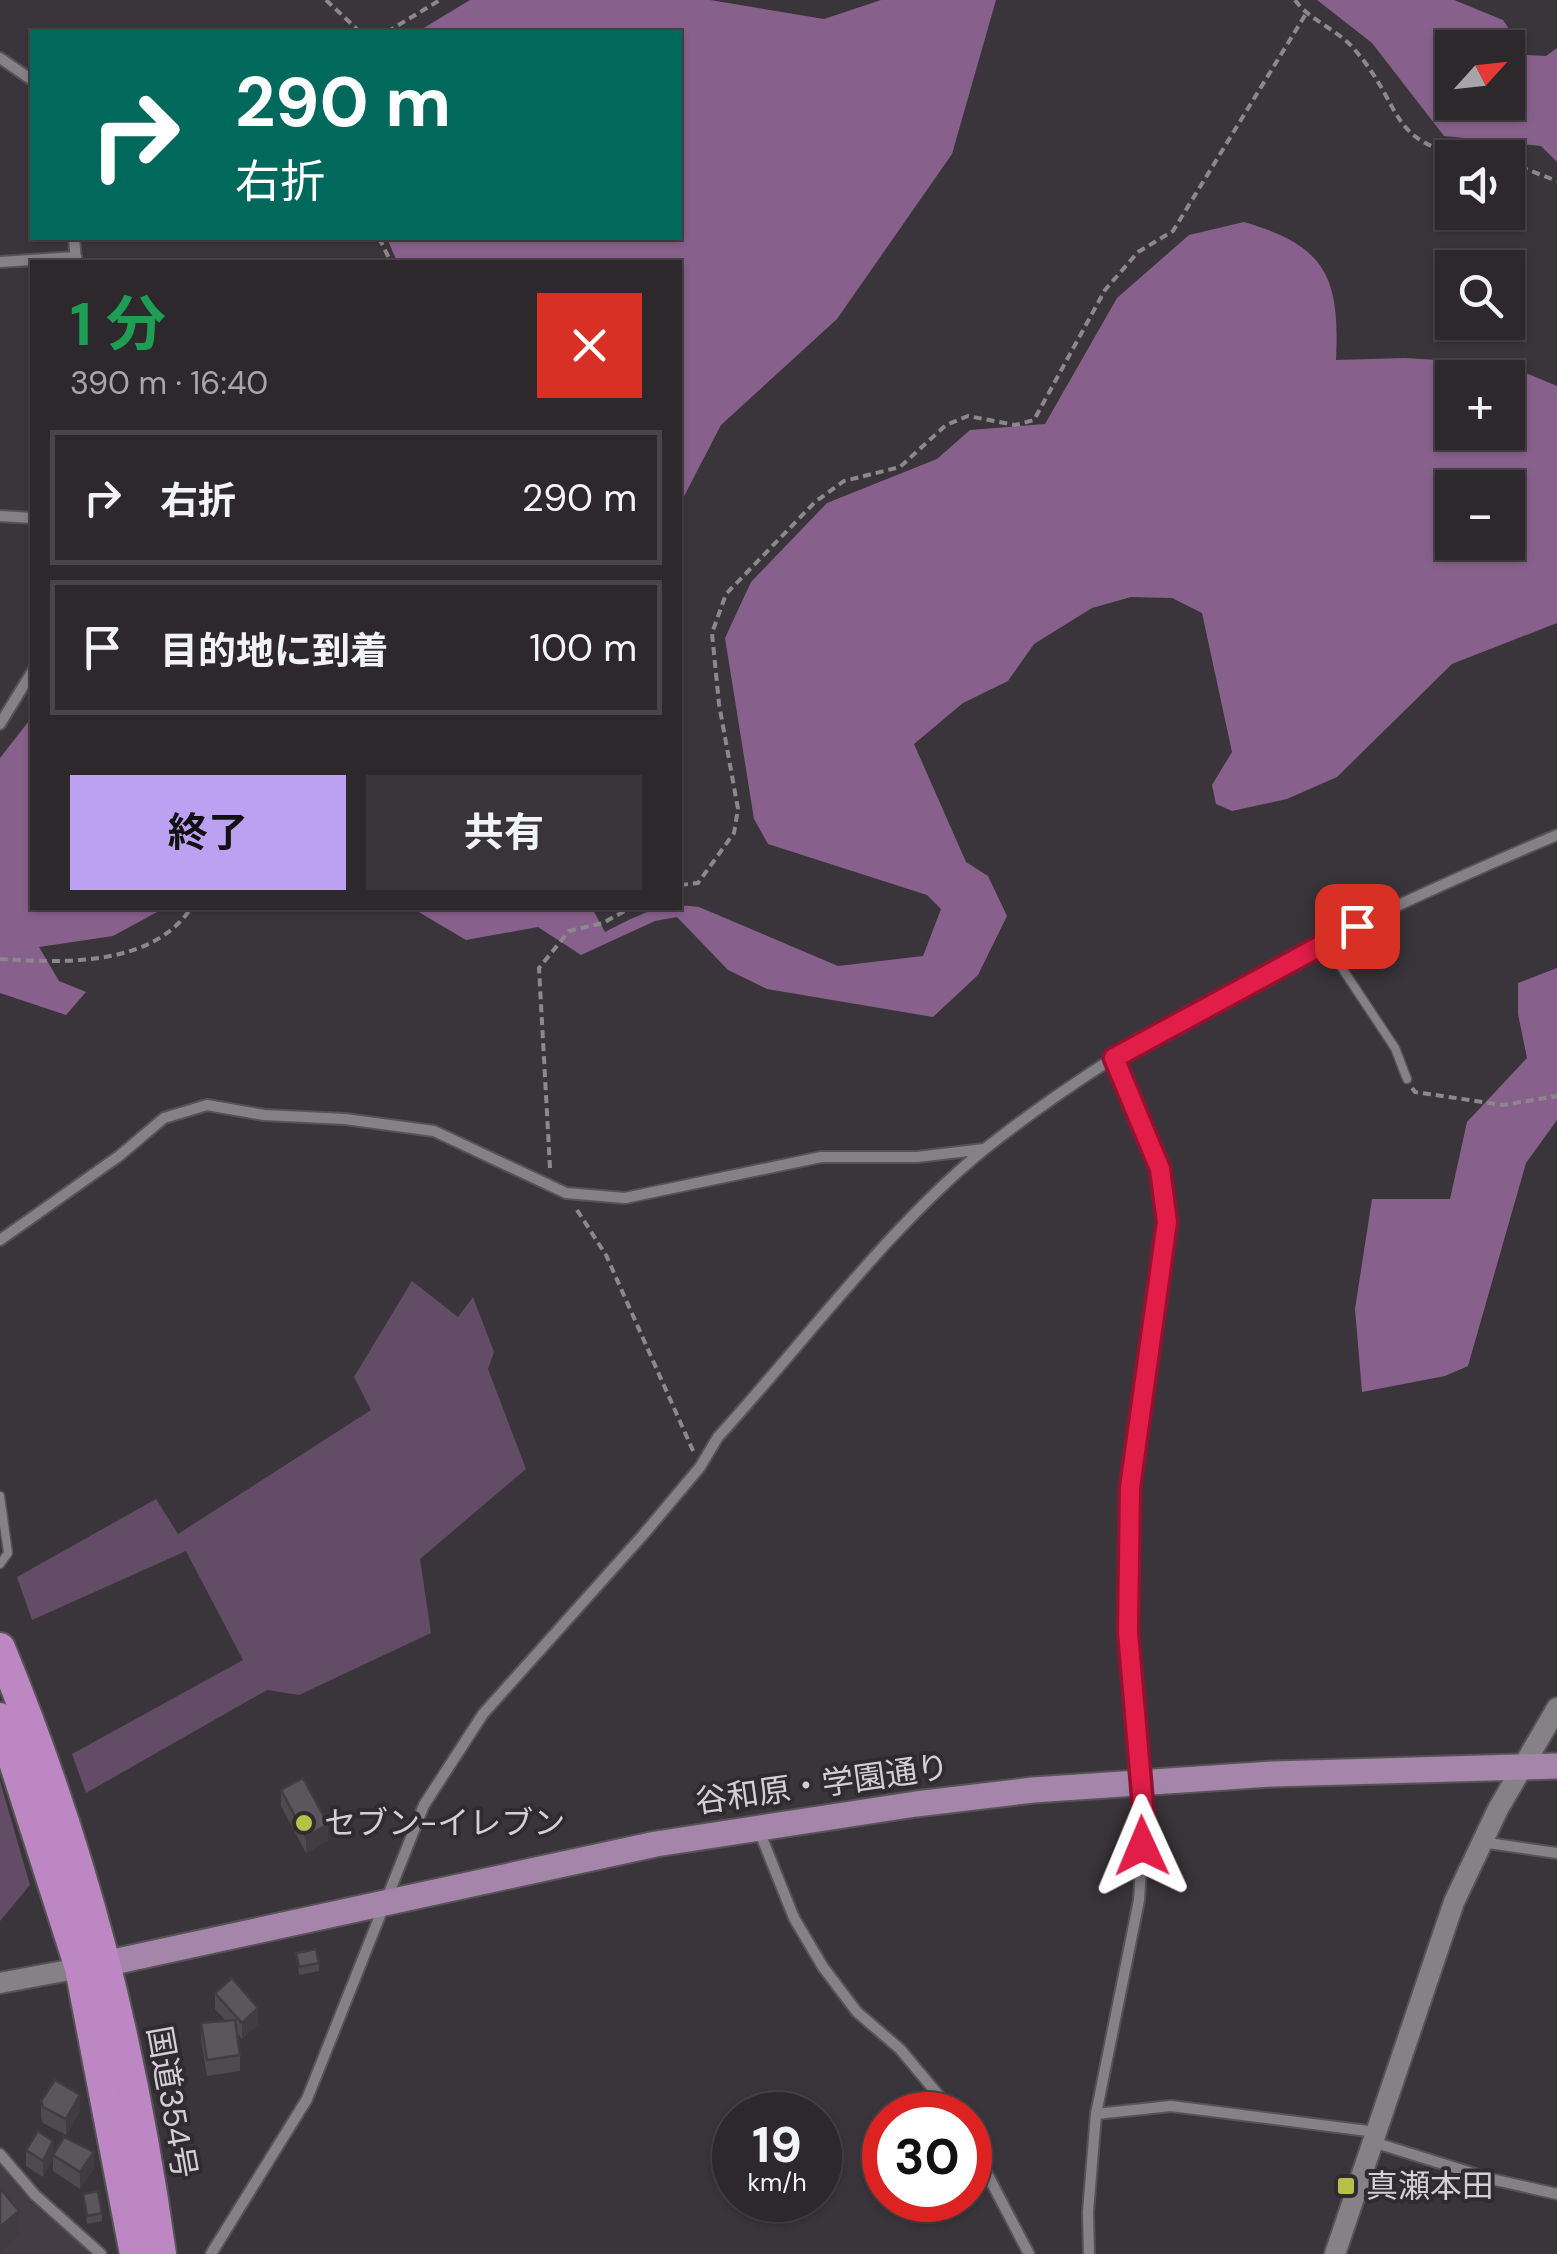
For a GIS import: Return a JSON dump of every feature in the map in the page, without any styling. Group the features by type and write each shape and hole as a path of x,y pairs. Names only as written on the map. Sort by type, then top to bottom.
{"highway":[{"path":"0,1648 54,1788 94,1966"},
{"path":"0,1718 94,1966"},
{"name":"国道354号","path":"94,1966 135,2254"},
{"name":"国道354号","path":"94,1966 131,2063 160,2254"}],"main road":[{"name":"谷和原・学園通り","path":"94,1966 580,1859 916,1804 1140,1783 1557,1766"}],"street":[{"path":"0,58 30,79"},
{"path":"0,262 30,261"},
{"path":"0,516 30,518"},
{"path":"0,724 30,675"},
{"path":"210,2254 307,2099 424,1806 483,1714 700,1466 718,1437 924,1206 985,1149 1114,1058 1324,941 1557,835"},
{"path":"1089,2254 1088,2212 1096,2114 1139,1900 1144,1818 1128,1632 1130,1488 1167,1222 1160,1169 1114,1058"},
{"path":"0,1240 119,1156 164,1118 207,1104 264,1115 345,1119 434,1131 551,1188 625,1198 821,1158 916,1157 985,1149"},
{"path":"1335,2254 1440,1938 1481,1842 1557,1708"},
{"path":"758,1827 794,1918 823,1967 858,2012 900,2050 935,2092"},
{"path":"1481,1842 1557,1853"},
{"path":"0,1984 94,1966"},
{"path":"1096,2114 1171,2106 1375,2137 1491,2179 1557,2194"},
{"path":"0,2154 35,2195 101,2254"},
{"path":"992,2184 1029,2254"}],"lane":[{"path":"1324,941 1395,1048 1408,1080"},
{"path":"0,1496 8,1553 0,1564"}],"path":[{"path":"326,0 358,30"},
{"path":"390,30 440,0"},
{"path":"1294,0 1354,48 1410,135 1435,152"},
{"path":"682,885 698,884 734,832 738,809 719,704 712,633 726,594 816,502 844,482 900,467 946,425 968,416 1015,425 1034,420 1106,290 1138,252 1173,231 1307,12"},
{"path":"1525,168 1557,180"},
{"path":"0,959 76,961 121,953 158,940 181,923 190,910"},
{"path":"551,1188 539,968 568,931 603,923 626,910"},
{"path":"1408,1080 1414,1092 1503,1105 1557,1096"},
{"path":"566,1193 606,1255 700,1466"}],"shaded area":[{"path":"470,0 710,0 824,19 881,0 996,0 952,154 837,319 721,425 682,500 682,260 396,260 388,240 682,240 682,30 420,30"},
{"path":"1317,0 1454,0 1503,20 1510,30 1435,30 1435,120 1525,120 1525,52 1546,56 1557,48 1557,162 1541,146 1525,144 1525,140 1444,136 1372,43"},
{"path":"1244,222 1272,231 1310,254 1322,269 1335,307 1336,360 1438,360 1435,450 1525,450 1525,373 1557,386 1557,623 1452,664 1337,777 1287,799 1232,811 1216,804 1212,785 1232,752 1202,613 1172,598 1131,597 1092,608 1034,644 1008,681 963,703 914,744 966,862 988,876 1007,916 978,975 933,1017 767,989 728,970 677,917 655,921 581,955 538,927 466,940 415,910 593,910 605,932 656,910 699,907 838,966 923,956 941,909 927,895 768,844 754,819 725,638 751,582 827,503 937,459 970,430 1045,424 1117,298 1189,235"},
{"path":"30,720 30,910 175,910 159,911 113,936 39,947 59,981 86,992 66,1015 0,993 0,758"},
{"path":"1557,968 1557,1120 1526,1163 1468,1366 1445,1376 1362,1392 1355,1309 1372,1199 1450,1199 1467,1122 1527,1058 1518,1014 1518,983"},
{"path":"412,1281 458,1317 473,1297 494,1352 488,1369 526,1469 420,1559 431,1633 299,1695 267,1690 86,1793 72,1754 243,1660 186,1551 32,1620 17,1577 156,1499 178,1534 371,1410 354,1377"},
{"path":"0,1781 30,1885 0,1921"},
{"path":"0,2165 31,2202 93,2254 0,2254"}],"building":[{"path":"303,1778 328,1824 306,1837 281,1790"},
{"path":"316,1949 319,1963 299,1967 296,1953"},
{"path":"232,1978 258,2008 242,2023 215,1993"},
{"path":"235,2020 240,2055 207,2060 201,2023"},
{"path":"55,2080 80,2095 66,2119 43,2107 41,2101"},
{"path":"38,2131 53,2141 43,2161 26,2150"},
{"path":"64,2137 94,2152 80,2172 53,2155"},
{"path":"0,2188 19,2211 0,2227"},
{"path":"98,2191 102,2213 87,2216 83,2194"}],"place":[{"name":"セブン-イレブン","path":"304,1823"},
{"name":"真瀬本田","path":"1346,2186"}],"route":[{"path":"1142,1846 1144,1818 1128,1632 1130,1488 1167,1222 1160,1169 1114,1058 1357,926"}]}
